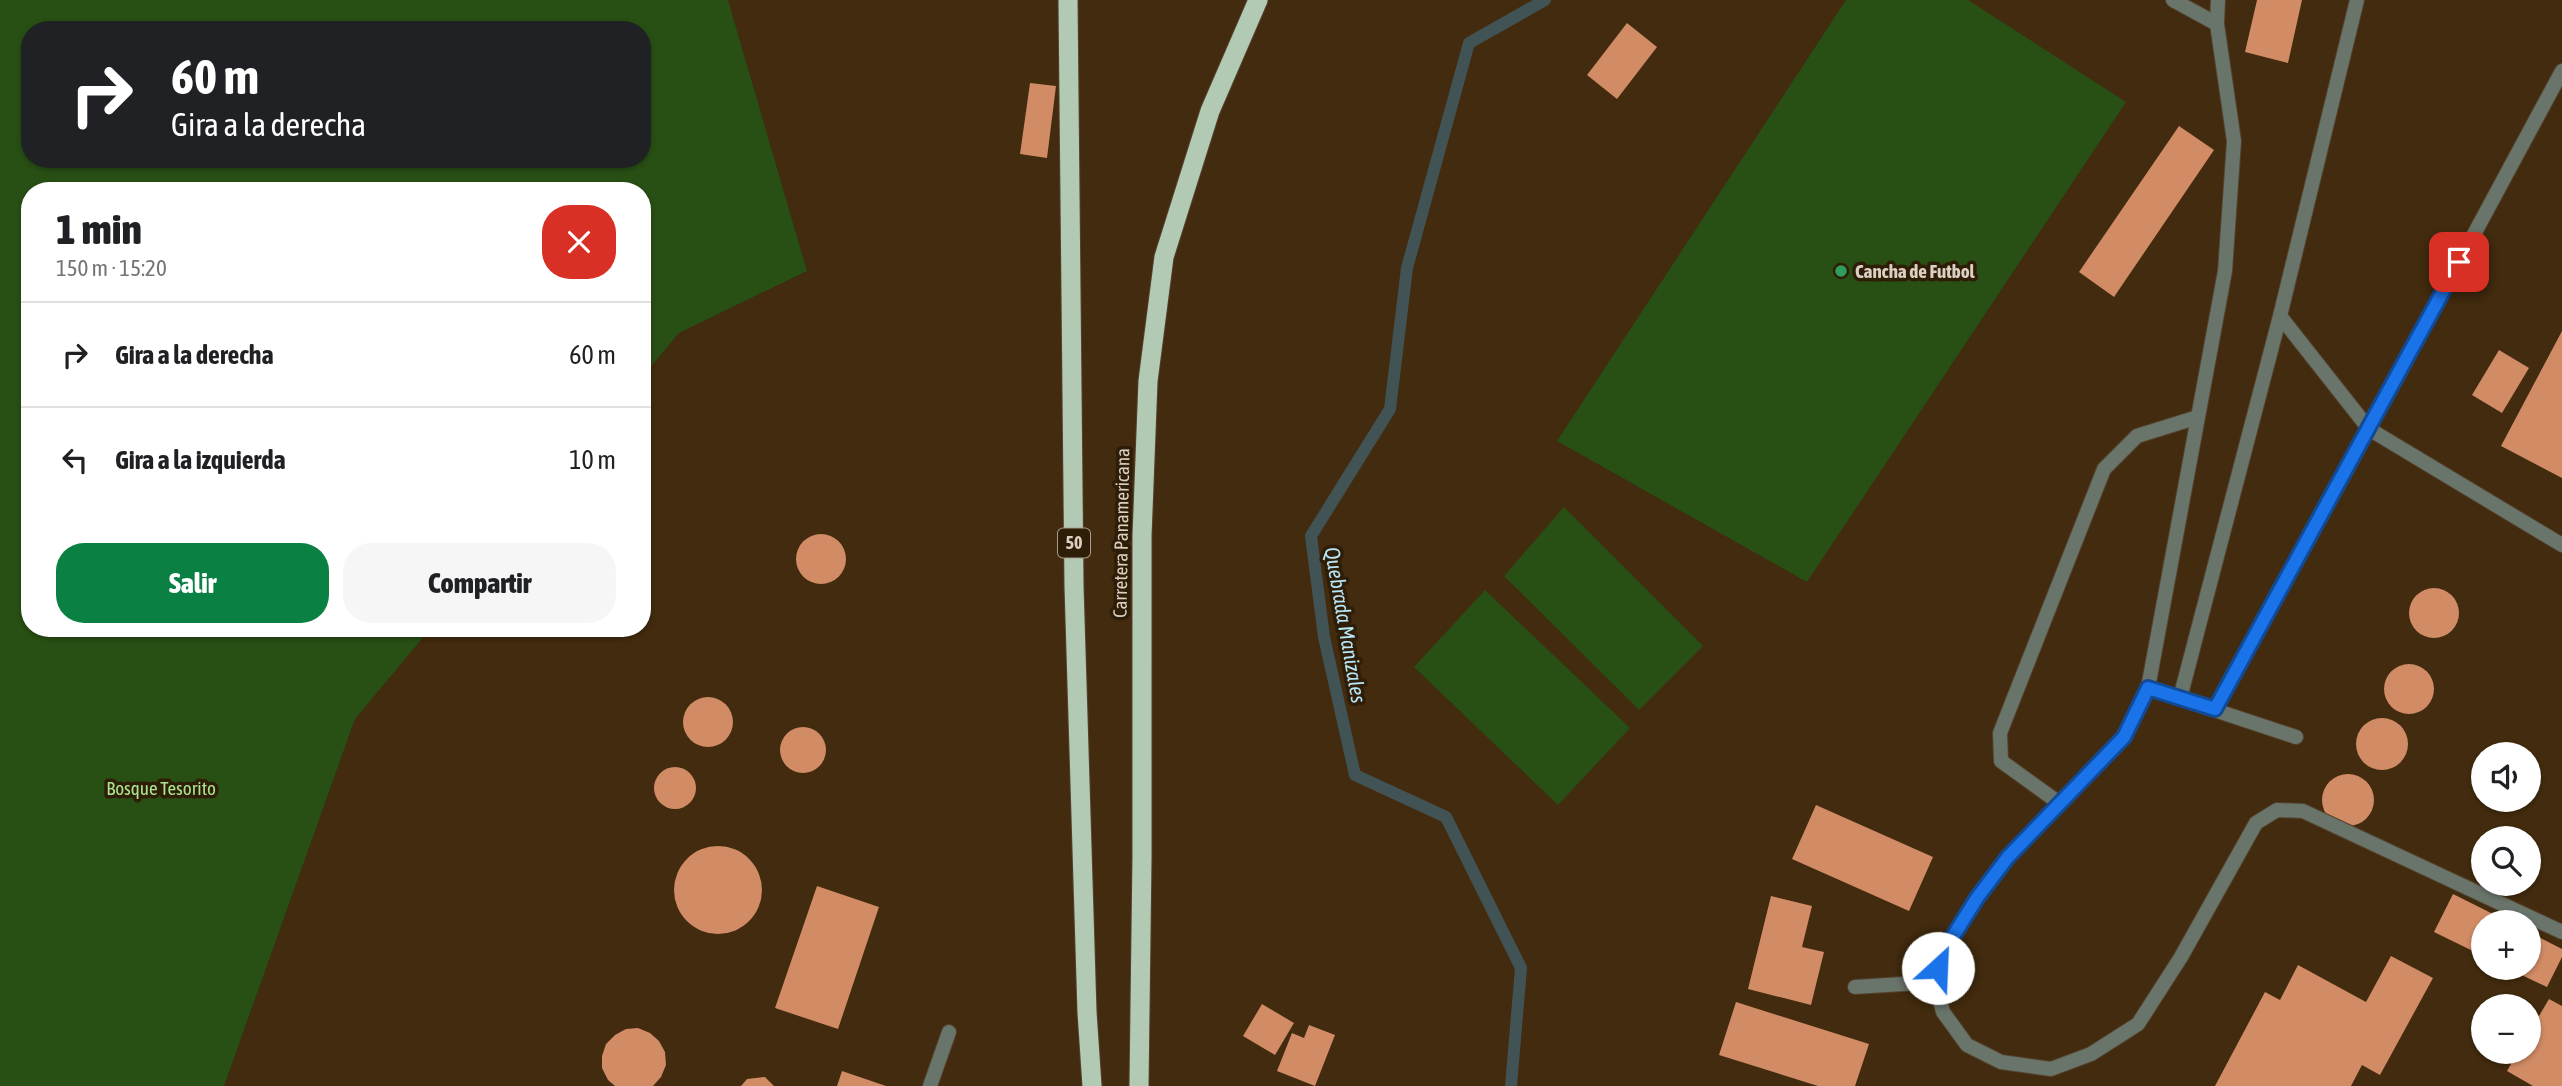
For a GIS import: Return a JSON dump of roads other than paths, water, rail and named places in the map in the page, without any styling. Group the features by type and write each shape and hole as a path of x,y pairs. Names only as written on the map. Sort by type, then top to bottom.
{"highway":[{"name":"50","path":"1068,0 1074,586 1087,1012 1092,1086"},
{"name":"Carretera Panamericana","path":"1139,1086 1142,536 1147,381 1164,257 1210,111 1258,0"}],"lane":[{"path":"2174,0 2217,24"},
{"path":"2218,0 2217,24 2234,141 2225,271 2148,688 2124,737 2008,857 1977,898 1942,954 1935,982 1942,1012 1967,1045 2001,1062 2051,1069 2091,1054 2138,1024 2181,957 2256,823 2277,810 2303,811 2562,932"},
{"path":"2180,698 2280,316 2357,0"},
{"path":"2215,709 2370,429 2562,71"},
{"path":"2280,316 2370,429 2562,545"},
{"path":"2059,803 2001,761 2000,733 2104,469 2137,436 2197,417"},
{"path":"2148,688 2297,737"},
{"path":"1855,987 1935,982"},
{"path":"930,1086 949,1032"}],"waterway":[{"name":"Quebrada Manizales","path":"1511,1086 1521,968 1446,817 1355,775 1324,637 1311,536 1390,409 1407,268 1469,43 1545,0"}],"place":[{"name":"Cancha de Futbol","path":"1841,271"}],"park label":[{"name":"Bosque Tesorito","path":"161,788"}]}
